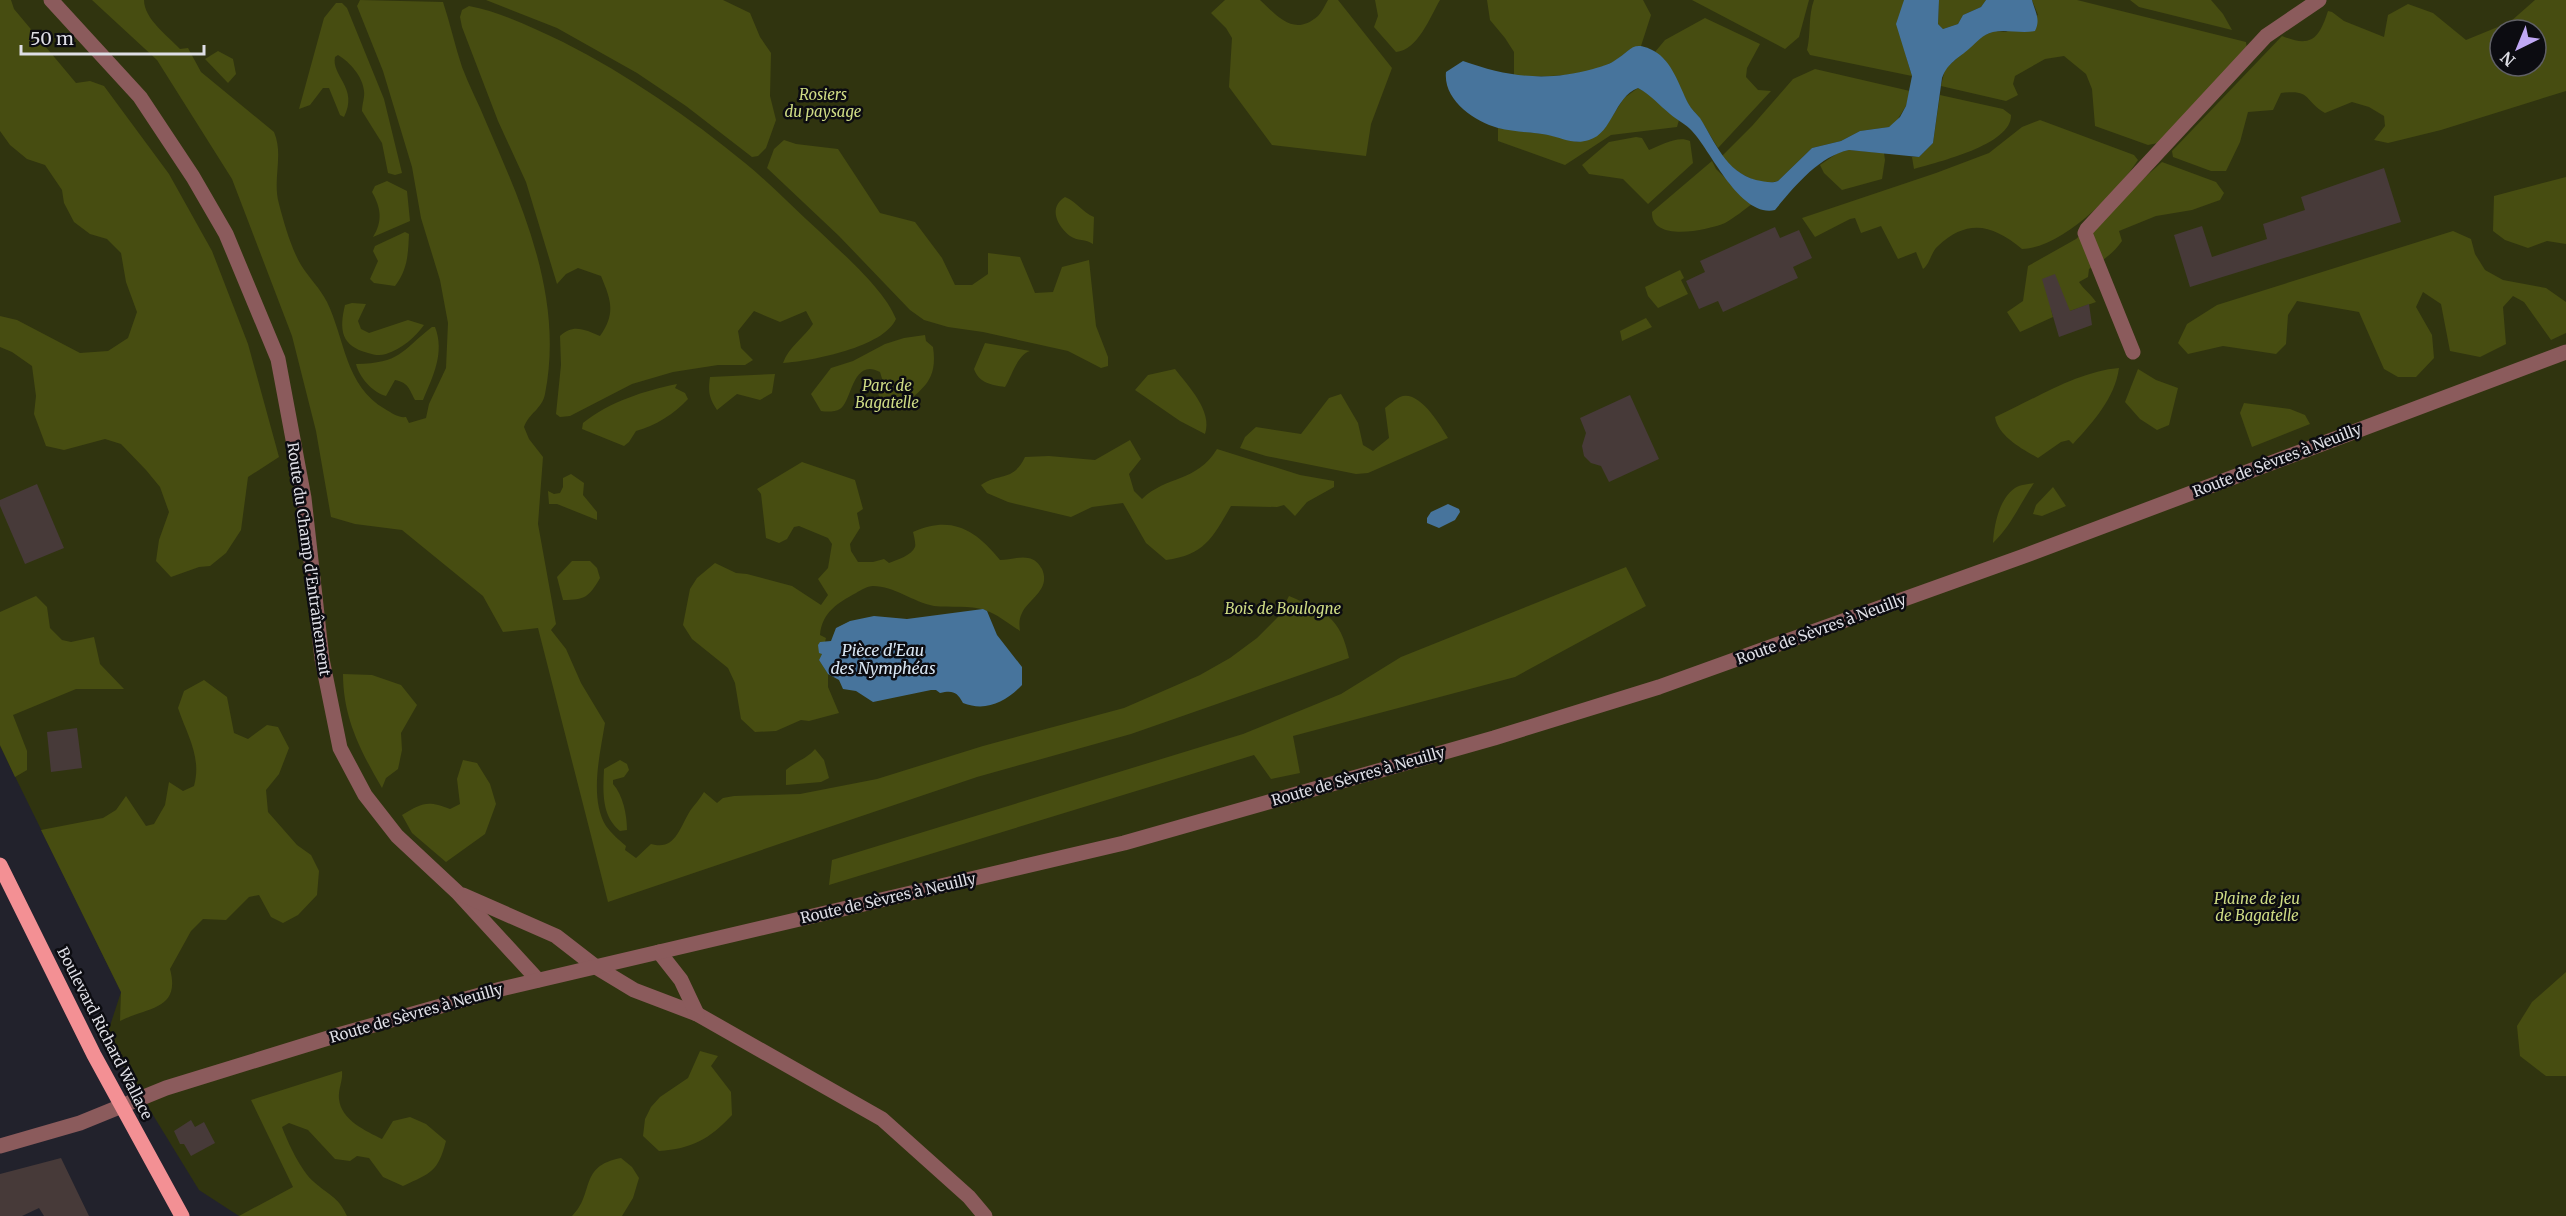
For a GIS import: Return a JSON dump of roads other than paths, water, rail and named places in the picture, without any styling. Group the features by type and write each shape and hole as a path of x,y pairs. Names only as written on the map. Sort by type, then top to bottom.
{"main road":[{"name":"Boulevard Richard Wallace","path":"0,865 122,1106 182,1216"}],"street":[{"name":"Route du Champ d'Entraînement","path":"51,0 140,97 193,177 226,234 279,364 304,498 322,660 340,748 365,795 397,836 457,892 538,980"},
{"path":"2133,352 2085,233 2087,229 2266,36 2319,0"},
{"name":"Route de Sèvres à Neuilly","path":"0,1146 80,1123 166,1088 338,1035 538,980 1124,843 1494,738 1637,694 2024,556 2566,352"},
{"name":"Route du Champ d'Entraînement","path":"457,892 556,936 596,967 634,990 697,1014 882,1119 969,1197 985,1216"},
{"path":"659,952 681,980 697,1014"}],"water":[{"path":"1904,0 1939,0 1938,24 1943,29 1958,24 1963,15 1981,7 1986,0 2032,0 2037,23 2035,31 1998,31 1986,35 1950,64 1942,78 1933,143 1919,157 1849,150 1838,153 1808,174 1775,210 1762,210 1738,194 1692,131 1638,88 1624,99 1609,123 1597,136 1578,142 1489,125 1462,108 1449,92 1446,82 1446,72 1463,61 1512,74 1559,75 1606,65 1628,50 1641,46 1654,51 1666,61 1689,105 1729,163 1746,176 1756,180 1775,182 1812,148 1841,141 1860,131 1889,127 1900,117 1906,106 1912,76 1896,24"},
{"path":"1448,504 1459,509 1460,512 1455,520 1439,528 1427,523 1431,512"},
{"name":"Pièce d'Eau des Nymphéas","path":"983,609 987,611 997,635 1022,667 1022,685 995,704 971,706 963,703 954,693 940,693 936,690 873,702 856,691 843,689 839,680 828,674 819,660 822,654 819,653 820,642 831,641 836,628 850,621 874,616 907,619"}],"park label":[{"name":"Rosiers du paysage","path":"823,102"},
{"name":"Parc de Bagatelle","path":"887,394"},
{"name":"Bois de Boulogne","path":"1283,608"},
{"name":"Plaine de jeu de Bagatelle","path":"2257,906"}]}
